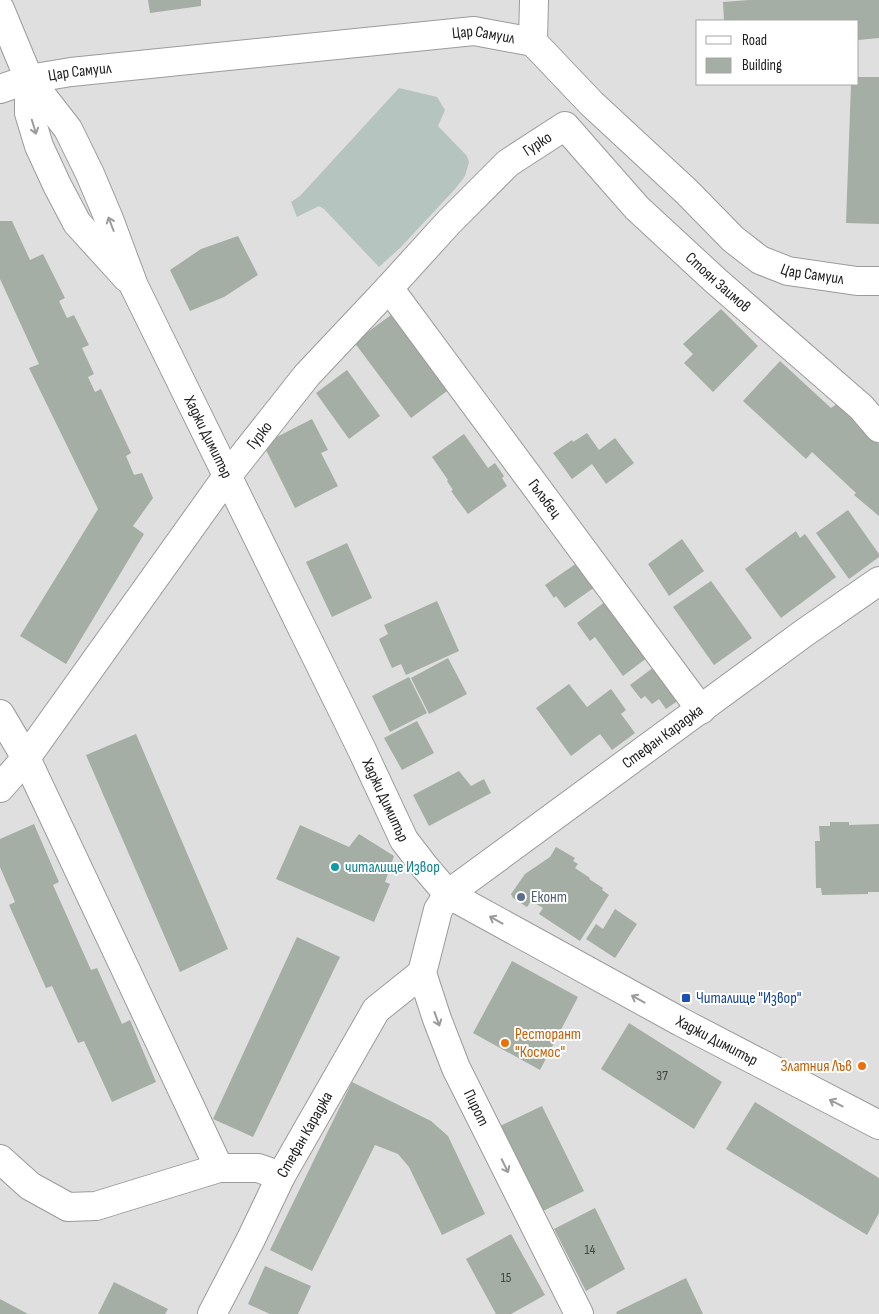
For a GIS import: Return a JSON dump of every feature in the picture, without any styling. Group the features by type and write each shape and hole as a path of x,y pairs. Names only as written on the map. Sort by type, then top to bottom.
{"street":[{"path":"533,42 534,0"},
{"name":"Хаджи Димитър","path":"0,6 29,79 68,129 109,219 134,286 358,741 404,840 424,866 448,894 681,1022 879,1126"},
{"name":"Цар Самуил","path":"0,89 29,79 71,72 474,30 533,42 592,103 734,239 760,260 788,271 857,281 879,281"},
{"name":"Гурко","path":"0,788 26,758 228,475 307,375 449,222 508,163 565,126"},
{"name":"Стоян Заимов","path":"565,126 637,208 716,281 861,407 879,428"},
{"name":"Гълъбец","path":"389,288 701,710"},
{"name":"Стефан Караджа","path":"448,894 804,633 879,581"},
{"path":"1,720 26,758 219,1168"},
{"path":"422,973 438,910 448,894"},
{"name":"Стефан Караджа","path":"212,1314 281,1176 376,1010 422,973"},
{"name":"Пирот","path":"422,973 437,1020 456,1068 579,1314"},
{"path":"0,1159 30,1186 68,1207 96,1206 219,1168 258,1168 281,1176"}],"shaded area":[{"path":"0,0 879,0 879,1314 0,1314"},
{"path":"399,88 437,97 445,110 438,126 467,156 469,162 465,176 455,189 401,247 379,267 324,209 319,206 297,217 291,202 300,196"}],"building":[{"path":"148,0 201,0 201,6 150,13"},
{"path":"749,0 879,0 879,38 859,40 859,20 724,20 723,2"},
{"path":"859,77 879,77 879,224 846,223 851,85 859,85"},
{"path":"0,221 12,221 30,260 43,254 65,298 59,301 67,318 74,315 89,345 82,348 94,374 88,377 95,392 101,389 131,453 126,456 134,475 142,473 153,498 133,526 144,534 66,664 20,636 98,509 29,368 39,364 0,279"},
{"path":"238,236 258,275 224,297 190,311 170,270 201,249"},
{"path":"721,309 758,346 713,392 684,363 693,354 683,344"},
{"path":"391,315 447,391 411,418 354,342"},
{"path":"780,361 831,408 838,403 879,444 879,516 854,495 856,493 812,452 806,459 743,401"},
{"path":"347,370 380,416 349,439 316,393"},
{"path":"312,419 328,450 321,453 338,486 295,508 263,444"},
{"path":"587,433 599,450 615,438 634,463 606,484 592,464 572,479 553,453 572,440 573,442"},
{"path":"464,434 488,468 495,463 504,476 502,478 507,486 468,514 451,491 453,490 448,480 432,457"},
{"path":"848,510 879,554 879,557 849,579 816,533"},
{"path":"796,531 800,538 805,534 836,577 781,618 745,569"},
{"path":"682,539 704,571 669,596 648,564"},
{"path":"347,543 372,598 332,617 306,562"},
{"path":"577,563 595,587 565,608 556,596 554,598 545,585"},
{"path":"711,581 752,638 714,665 673,607"},
{"path":"610,598 652,654 623,676 595,637 590,641 577,623"},
{"path":"437,601 459,651 406,675 401,664 392,668 379,639 388,634 384,625"},
{"path":"448,658 467,694 429,714 411,678"},
{"path":"658,664 683,697 666,709 659,699 652,704 645,696 641,699 630,685"},
{"path":"409,677 427,713 390,732 372,696"},
{"path":"569,684 587,707 611,689 626,710 621,714 635,733 612,750 600,734 571,756 536,708"},
{"path":"417,721 434,753 402,770 384,738"},
{"path":"136,734 228,949 180,972 86,755"},
{"path":"459,771 471,786 484,779 491,793 429,826 413,795"},
{"path":"830,822 849,822 849,825 879,824 879,892 822,895 821,888 816,888 815,841 820,841 819,826 830,826"},
{"path":"34,824 59,882 53,885 91,970 97,968 122,1024 130,1020 156,1082 112,1102 84,1041 78,1043 52,986 46,988 9,905 15,902 0,867 0,839"},
{"name":"читалище Извор","path":"300,825 349,847 359,834 394,856 385,882 390,884 374,922 276,879"},
{"path":"556,847 575,858 573,861 578,864 575,868 603,888 602,890 609,895 580,941 539,914 543,908 531,901 527,907 513,898 511,894 525,874 550,857"},
{"path":"615,909 637,924 615,958 586,939 596,924 603,929"},
{"path":"297,937 340,957 253,1137 213,1119"},
{"path":"512,961 578,997 540,1070 473,1033"},
{"path":"629,1023 722,1082 694,1129 601,1069"},
{"path":"352,1082 431,1121 448,1136 485,1214 442,1235 409,1167 398,1154 375,1145 312,1271 270,1250"},
{"path":"755,1102 879,1178 879,1213 867,1235 726,1149"},
{"path":"542,1106 584,1191 543,1211 500,1126"},
{"path":"595,1208 625,1269 586,1291 554,1229"},
{"path":"511,1234 545,1295 511,1314 496,1314 466,1259"},
{"path":"265,1266 311,1286 298,1314 270,1314 248,1304"},
{"path":"686,1278 703,1314 617,1314 616,1312"},
{"path":"114,1282 168,1309 165,1314 98,1314"},
{"path":"0,1299 28,1314 0,1314"}],"place":[{"name":"читалище Извор","path":"335,867"},
{"name":"Еконт","path":"521,897"},
{"name":"Читалище \"Извор\"","path":"686,998"},
{"name":"Ресторант \"Космос\"","path":"505,1043"},
{"name":"Златния Лъв","path":"862,1066"}]}
